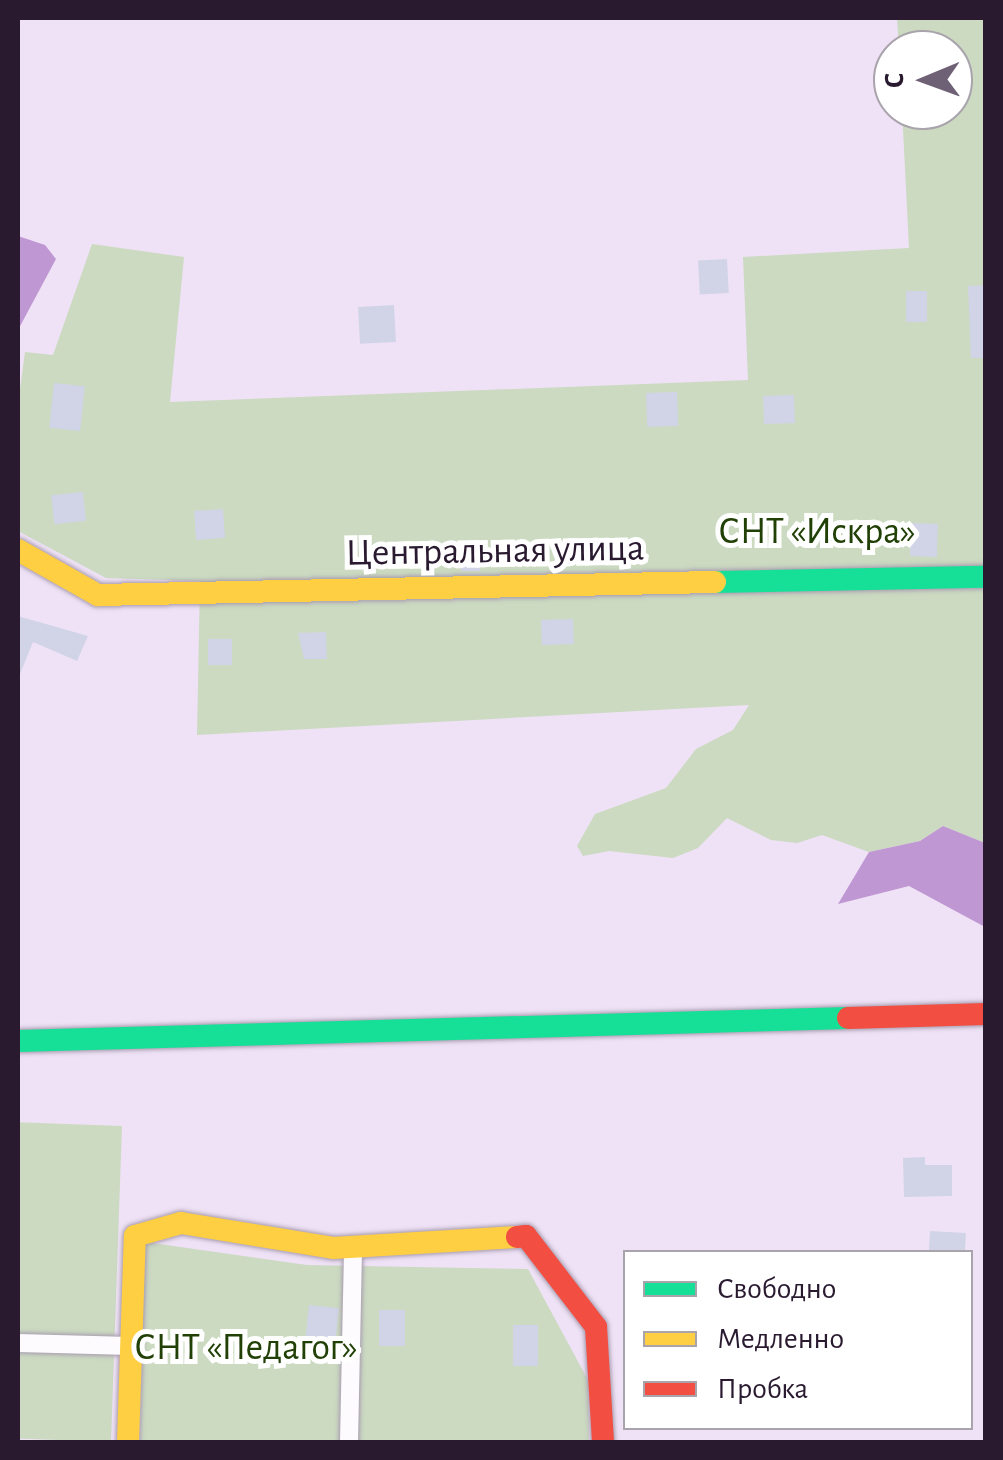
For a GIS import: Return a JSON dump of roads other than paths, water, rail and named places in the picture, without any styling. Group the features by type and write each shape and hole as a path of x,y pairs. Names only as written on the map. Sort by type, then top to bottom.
{"street":[{"name":"Центральная улица","path":"18,550 98,595 986,577"},
{"path":"18,1041 986,1014"},
{"path":"128,1442 135,1236 181,1223 353,1246 526,1236 596,1327 603,1442"},
{"path":"349,1442 353,1246"},
{"path":"18,1342 131,1346"}],"park label":[{"name":"СНТ «Искра»","path":"817,533"},
{"name":"СНТ «Педагог»","path":"246,1349"}]}
